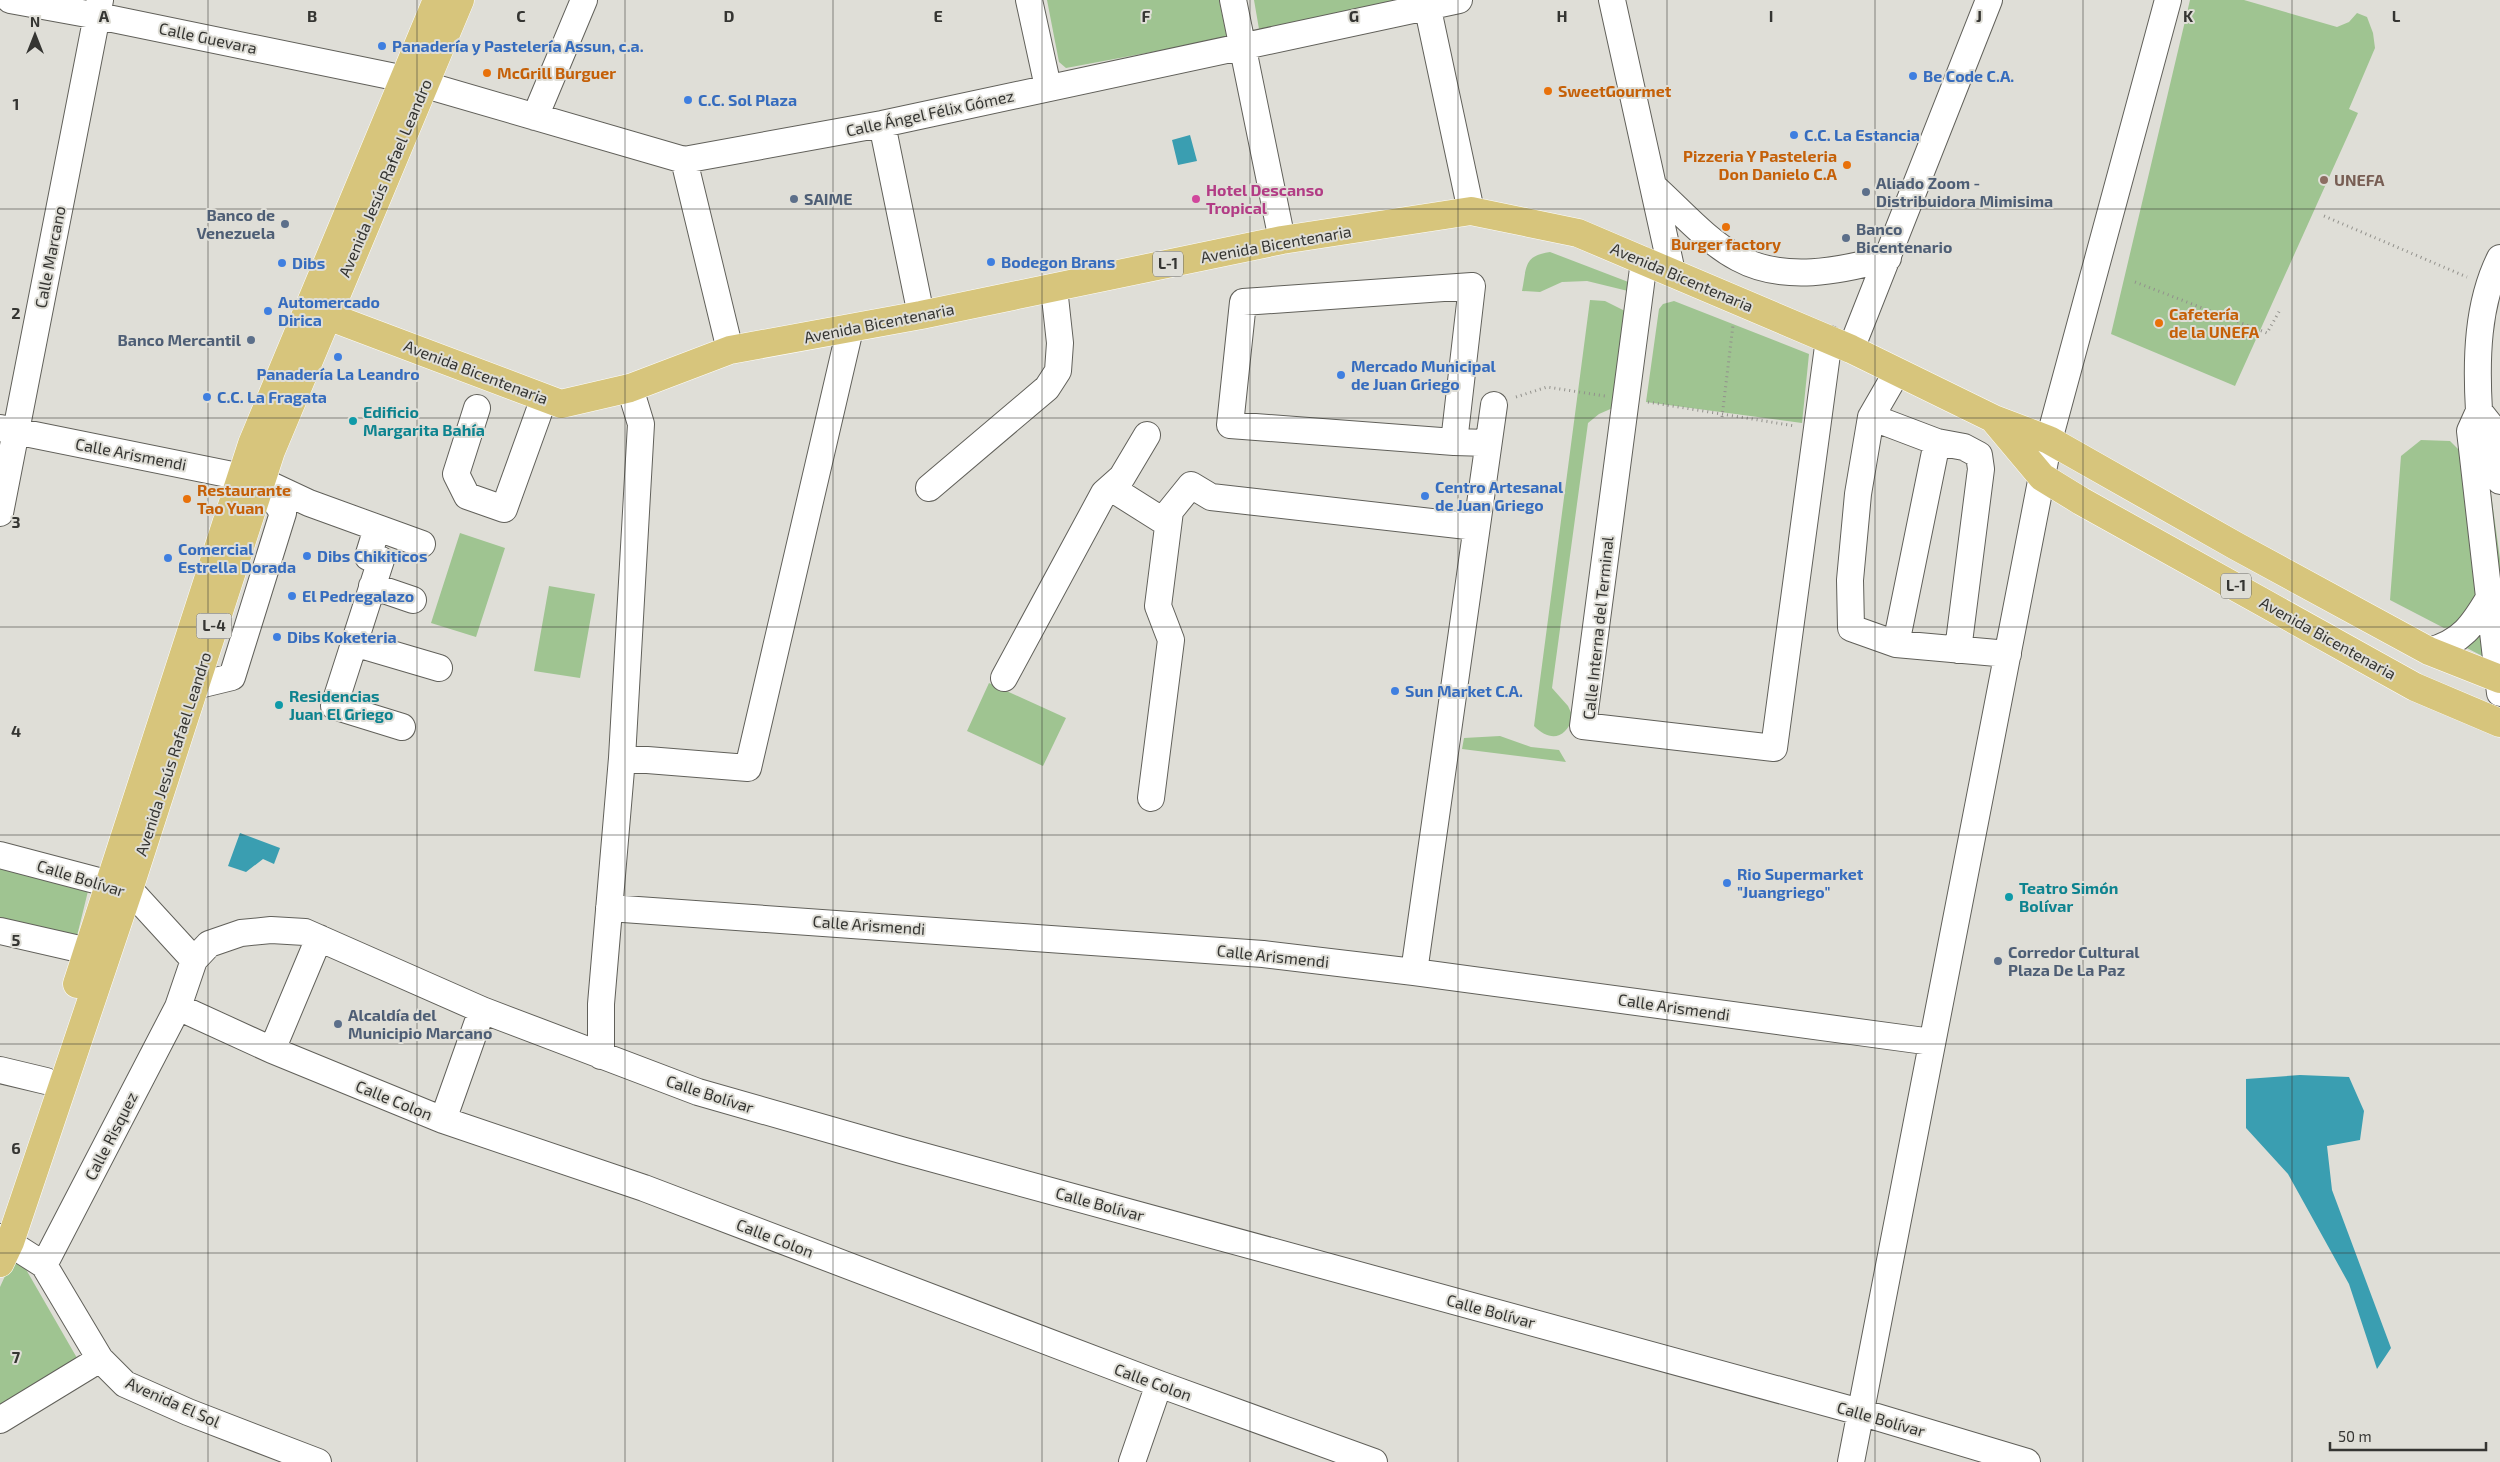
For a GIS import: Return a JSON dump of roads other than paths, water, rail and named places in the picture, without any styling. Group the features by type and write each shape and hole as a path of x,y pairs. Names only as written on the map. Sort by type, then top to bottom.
{"main road":[{"name":"Avenida Jesús Rafael Leandro","path":"414,82 437,0"},
{"name":"Avenida Jesús Rafael Leandro","path":"3,1247 252,478 271,451 318,312 414,82 460,0"},
{"name":"Avenida Bicentenaria","path":"318,312 561,404 630,388 730,350 921,315 1282,240 1471,211 1578,233 1840,344 1994,420 2049,440 2236,546 2430,651 2500,683"},
{"name":"Avenida Bicentenaria","path":"1994,420 2042,477 2415,687 2500,723"},
{"name":"Avenida Jesús Rafael Leandro","path":"0,1212 46,1081 88,951 119,886 195,686 252,478"}],"street":[{"name":"Calle Guevara","path":"10,0 99,8 414,82"},
{"path":"535,117 584,0"},
{"path":"1029,0 1048,87"},
{"path":"1233,0 1282,240"},
{"name":"Calle Ángel Félix Gómez","path":"414,82 684,160 882,124 1243,46 1427,3 1459,0"},
{"path":"1612,0 1672,272"},
{"name":"Calle Interna del Terminal","path":"1644,261 1583,726 1774,748 1817,429 1840,344 1888,258 1989,0"},
{"path":"1851,1462 2049,440 2168,0"},
{"path":"1427,3 1471,211"},
{"name":"Calle Marcano","path":"0,513 8,429 99,8"},
{"path":"882,124 921,315"},
{"path":"684,160 730,350"},
{"path":"1653,186 1713,241 1739,259 1770,270 1805,273 1847,270 1888,258"},
{"path":"2500,258 2488,286 2478,352 2490,598 2500,683"},
{"path":"1454,442 1472,286 1243,302 1230,425 1454,442 1488,443"},
{"path":"929,488 1047,388 1058,371 1060,343 1054,288"},
{"path":"622,758 748,768 850,329"},
{"path":"1897,372 1872,417 1856,513 1850,580 1851,628 1896,644 2008,654"},
{"path":"601,1056 601,1004 622,758 641,424 630,388"},
{"path":"477,408 456,474 467,496 504,509 544,398"},
{"path":"1414,972 1494,405"},
{"path":"1872,417 1937,442 1964,448 1979,455 1981,468 1958,650"},
{"path":"2481,424 2500,481"},
{"name":"Calle Arismendi","path":"8,429 252,478 309,503 422,544"},
{"path":"1004,678 1104,493 1122,478 1148,435"},
{"path":"1896,644 1937,442"},
{"path":"1151,798 1171,640 1158,606 1168,524 1170,511 1191,486 1211,497 1476,527"},
{"path":"1111,488 1168,524"},
{"path":"377,528 368,557 381,560 334,706 402,727"},
{"path":"372,586 413,600"},
{"path":"2430,651 2453,643 2467,631 2490,598"},
{"path":"354,643 439,668"},
{"name":"Calle Bolívar","path":"0,855 119,886 194,960"},
{"name":"Calle Arismendi","path":"609,908 1263,954 1414,972 1932,1042"},
{"path":"0,930 88,951"},
{"name":"Calle Bolívar","path":"178,1007 194,960 209,944 241,933 271,930 305,932 482,1010 698,1092 901,1150 1860,1412 2027,1462"},
{"path":"272,1050 319,938"},
{"path":"551,1037 588,1023 601,1004"},
{"name":"Calle Colon","path":"178,1007 272,1050 443,1120 644,1188 1159,1384 1374,1462"},
{"name":"Calle Risquez","path":"44,1265 178,1007"},
{"path":"443,1120 482,1010"},
{"path":"0,1070 46,1081"},
{"name":"Avenida El Sol","path":"3,1247 44,1265 100,1359 125,1384 281,1455 318,1462"},
{"path":"0,1420 100,1359"},
{"path":"1132,1462 1159,1384"}],"water":[{"path":"1190,135 1197,161 1178,165 1172,140"},
{"path":"240,833 280,848 274,864 263,859 246,872 228,866"},
{"path":"2300,1075 2349,1077 2364,1111 2360,1140 2327,1146 2332,1190 2391,1348 2377,1369 2349,1284 2288,1174 2246,1128 2246,1079"}],"place":[{"name":"Panadería y Pastelería Assun, c.a.","path":"382,46"},
{"name":"McGrill Burguer","path":"487,73"},
{"name":"Be Code C.A.","path":"1913,76"},
{"name":"SweetGourmet","path":"1548,91"},
{"name":"C.C. Sol Plaza","path":"688,100"},
{"name":"C.C. La Estancia","path":"1794,135"},
{"name":"Pizzeria Y Pasteleria Don Danielo C.A","path":"1847,165"},
{"name":"UNEFA","path":"2324,180"},
{"name":"Aliado Zoom - Distribuidora Mimisima","path":"1866,192"},
{"name":"SAIME","path":"794,199"},
{"name":"Hotel Descanso Tropical","path":"1196,199"},
{"name":"Banco de Venezuela","path":"285,224"},
{"name":"Burger factory","path":"1726,227"},
{"name":"Banco Bicentenario","path":"1846,238"},
{"name":"Bodegon Brans","path":"991,262"},
{"name":"Dibs","path":"282,263"},
{"name":"Automercado Dirica","path":"268,311"},
{"name":"Cafetería de la UNEFA","path":"2159,323"},
{"name":"Banco Mercantil","path":"251,340"},
{"name":"Panadería La Leandro","path":"338,357"},
{"name":"Mercado Municipal de Juan Griego","path":"1341,375"},
{"name":"C.C. La Fragata","path":"207,397"},
{"name":"Edificio Margarita Bahía","path":"353,421"},
{"name":"Centro Artesanal de Juan Griego","path":"1425,496"},
{"name":"Restaurante Tao Yuan","path":"187,499"},
{"name":"Dibs Chikiticos","path":"307,556"},
{"name":"Comercial Estrella Dorada","path":"168,558"},
{"name":"El Pedregalazo","path":"292,596"},
{"name":"Dibs Koketeria","path":"277,637"},
{"name":"Sun Market C.A.","path":"1395,691"},
{"name":"Residencias Juan El Griego","path":"279,705"},
{"name":"Rio Supermarket \"Juangriego\"","path":"1727,883"},
{"name":"Teatro Simón Bolívar","path":"2009,897"},
{"name":"Corredor Cultural Plaza De La Paz","path":"1998,961"},
{"name":"Alcaldía del Municipio Marcano","path":"338,1024"}]}
